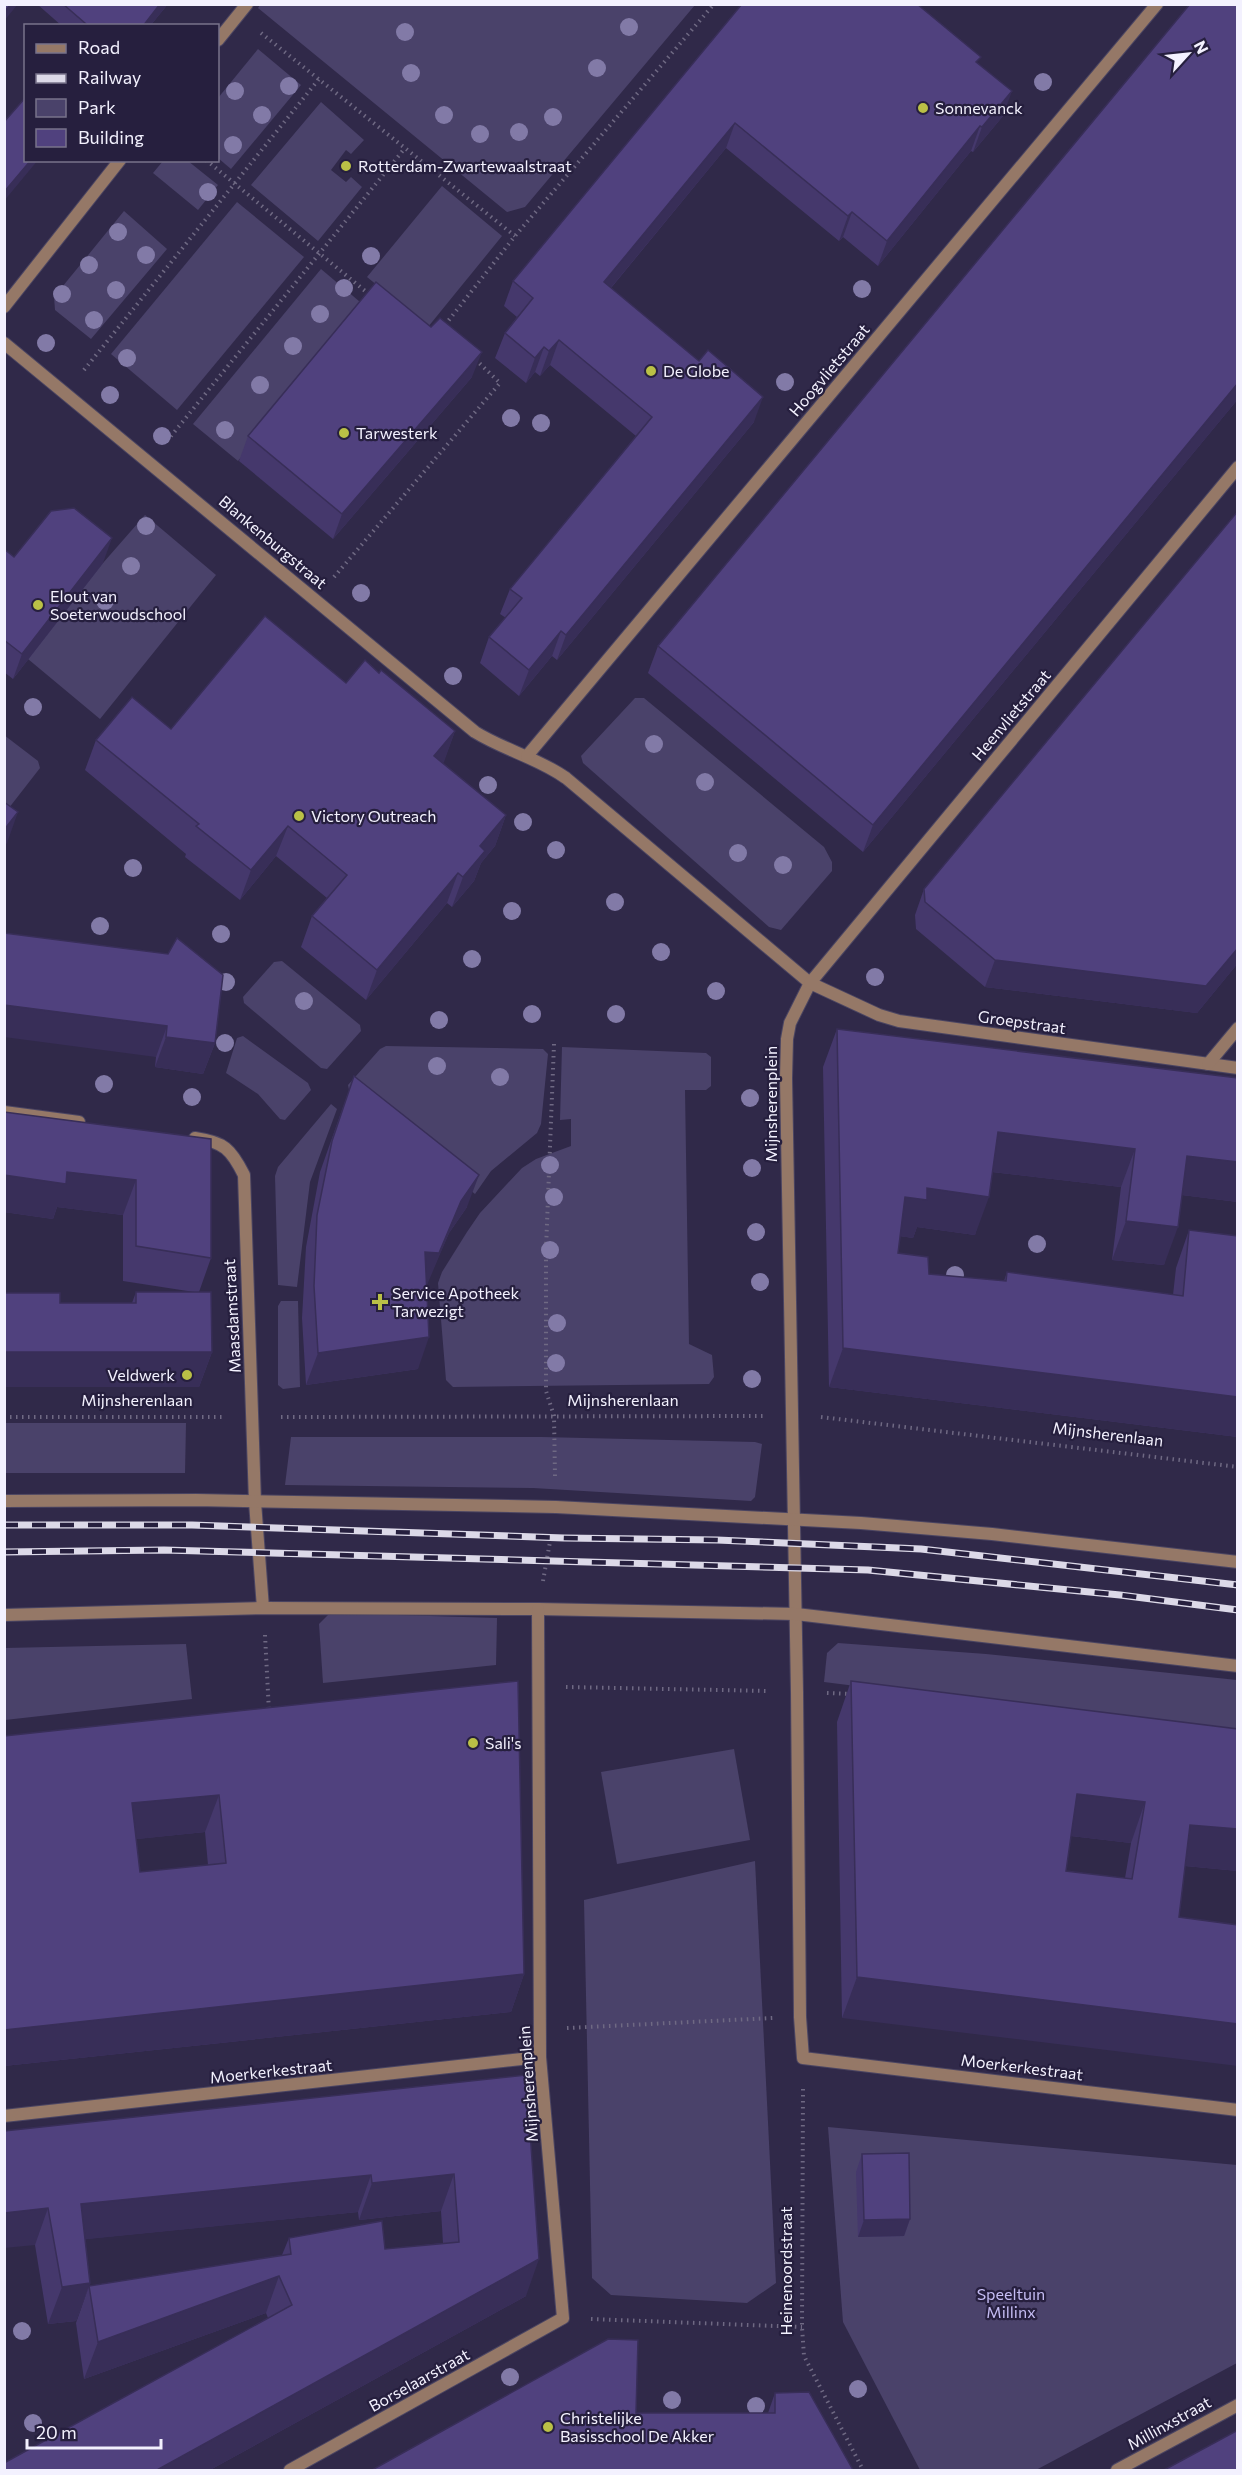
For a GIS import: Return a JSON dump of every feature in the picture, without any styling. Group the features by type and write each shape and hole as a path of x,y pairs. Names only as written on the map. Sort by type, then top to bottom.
{"street":[{"path":"219,39 247,4"},
{"name":"Hoogvlietstraat","path":"527,756 1157,4"},
{"path":"4,307 118,162"},
{"name":"Blankenburgstraat","path":"4,343 151,462 475,732 490,741 527,756"},
{"name":"Heenvlietstraat","path":"810,983 1238,467"},
{"path":"527,756 566,778 810,983"},
{"name":"Groepstraat","path":"810,983 879,1015 899,1021 1238,1068"},
{"name":"Mijnsherenplein","path":"794,1521 787,1039 790,1023 810,983"},
{"path":"1208,1064 1238,1028"},
{"path":"4,1112 87,1123"},
{"name":"Maasdamstraat","path":"180,1136 215,1141 226,1148 236,1159 244,1175 254,1417 255,1502"},
{"path":"4,1501 196,1500 556,1508 861,1523 992,1534 1238,1562"},
{"path":"255,1502 263,1608"},
{"path":"794,1521 800,2017 803,2058"},
{"path":"4,1615 263,1608 538,1609 796,1614 1238,1666"},
{"name":"Mijnsherenplein","path":"538,1609 540,2058 563,2318"},
{"name":"Moerkerkestraat","path":"4,2116 540,2058"},
{"name":"Moerkerkestraat","path":"803,2058 1238,2110"},
{"name":"Borselaarstraat","path":"290,2470 563,2318"},
{"name":"Millinxstraat","path":"1117,2470 1238,2404"}],"path":[{"path":"442,328 515,236 714,4"},
{"path":"238,15 515,236"},
{"path":"66,393 319,79"},
{"path":"151,462 405,148"},
{"path":"208,162 371,296"},
{"path":"315,598 500,383 467,352"},
{"path":"554,1044 546,1284 546,1391 554,1416"},
{"name":"Mijnsherenlaan","path":"4,1417 836,1417 1238,1467"},
{"path":"263,1608 270,1715"},
{"path":"538,1687 859,1694"},
{"path":"540,2029 800,2017"},
{"name":"Heinenoordstraat","path":"803,2058 802,2328 804,2356 863,2470"},
{"path":"563,2318 802,2328"}],"green space":[{"path":"260,4 695,5 525,207 507,212 258,8"},
{"path":"258,49 301,85 231,169 219,159 219,97"},
{"path":"321,102 364,140 351,154 346,150 331,170 346,182 351,177 362,187 318,241 251,185"},
{"path":"162,162 189,162 218,185 198,210 153,173"},
{"path":"442,186 502,236 428,327 367,277"},
{"path":"237,202 304,257 177,410 111,354"},
{"path":"124,211 167,249 91,339 55,310 54,297"},
{"path":"321,269 366,307 238,461 193,424"},
{"path":"145,515 216,575 100,719 28,659 103,563"},
{"path":"635,698 644,698 824,847 832,862 832,871 781,930 769,927 583,763 581,756"},
{"path":"4,735 38,761 40,768 5,813"},
{"path":"282,961 360,1025 361,1031 327,1069 321,1068 244,1003 243,997 274,962"},
{"path":"243,1036 308,1083 311,1090 285,1120 280,1119 258,1094 226,1073 237,1038"},
{"path":"386,1046 543,1049 548,1054 541,1124 537,1133 491,1171 475,1194 349,1090 348,1085 380,1049"},
{"path":"562,1047 706,1053 711,1057 711,1086 706,1090 685,1090 689,1344 712,1355 714,1377 709,1384 453,1387 446,1380 438,1283 442,1272 480,1213 522,1168 536,1159 571,1146 571,1119 560,1120"},
{"path":"331,1104 337,1109 310,1182 297,1287 278,1285 275,1176 278,1167"},
{"path":"281,1301 298,1301 300,1387 283,1389 278,1385 278,1306"},
{"path":"5,1423 186,1423 185,1473 5,1473"},
{"path":"291,1437 542,1437 762,1444 755,1497 751,1501 533,1488 285,1485"},
{"path":"330,1613 497,1618 496,1665 323,1683 319,1624"},
{"path":"838,1643 986,1654 1237,1680 1237,1734 824,1682 827,1653"},
{"path":"186,1644 192,1699 5,1720 5,1648"},
{"path":"734,1749 750,1840 617,1864 601,1772"},
{"path":"755,1861 776,2283 747,2303 611,2295 592,2278 584,1900"},
{"name":"Speeltuin Millinx","path":"828,2127 1237,2165 1237,2363 1036,2470 920,2470 843,2322"}],"building":[{"path":"4,4 11,4 4,12"},
{"path":"63,4 160,4 145,24 86,24"},
{"path":"742,4 917,4 981,57 976,62 1012,91 982,127 980,126 887,241 852,212 848,216 735,123 604,282 699,361 708,350 763,397 566,635 561,631 529,670 489,637 522,598 510,589 652,417 559,340 549,351 544,347 535,358 505,333 533,298 513,281"},
{"path":"1190,4 1238,4 1238,383 873,825 658,646"},
{"path":"24,99 24,162 29,162 4,192 4,122"},
{"name":"Tarwesterk","path":"376,282 431,327 440,318 482,352 342,514 248,436"},
{"name":"Elout van Soeterwoudschool","path":"74,508 112,538 22,654 4,640 4,549 14,557 51,511"},
{"path":"1238,511 1238,948 1206,986 995,960 925,902 924,889"},
{"name":"Victory Outreach","path":"265,616 346,683 365,660 379,673 381,670 455,731 434,756 506,815 480,846 485,851 463,877 458,873 377,970 312,916 347,875 288,826 251,870 196,826 199,824 96,740 132,697 171,729"},
{"path":"4,802 18,812 4,830"},
{"path":"4,933 168,954 177,938 223,975 215,1043 166,1037 167,1026 4,1005"},
{"path":"837,1029 1238,1078 1238,1162 1187,1156 1178,1227 1126,1221 1135,1149 998,1132 989,1197 927,1188 927,1200 905,1197 898,1253 928,1257 929,1274 1006,1281 1007,1272 1183,1296 1189,1230 1238,1236 1238,1397 843,1348"},
{"path":"354,1076 479,1175 461,1201 439,1253 425,1252 429,1337 318,1353 314,1286 317,1215 332,1141"},
{"path":"4,1112 211,1139 211,1258 136,1246 136,1180 67,1172 66,1184 4,1175"},
{"path":"136,1292 211,1292 212,1352 4,1352 4,1293 60,1293 60,1303 136,1303"},
{"path":"518,1681 524,1974 4,2030 4,1736","holes":["219,1795 226,1863 140,1872 132,1803"]},
{"path":"851,1681 1238,1729 1238,1829 1190,1825 1179,1917 1238,1925 1238,2024 857,1977","holes":["1077,1794 1145,1802 1132,1879 1066,1871"]},
{"path":"526,2075 539,2259 157,2470 4,2470 4,2463 292,2305 279,2276 98,2342 89,2286 291,2254 289,2238 382,2221 385,2249 459,2242 454,2174 372,2183 371,2175 81,2204 90,2283 62,2287 48,2208 4,2213 4,2131"},
{"path":"909,2153 910,2219 864,2220 862,2154"},
{"path":"608,2339 638,2340 636,2413 775,2413 775,2393 809,2392 853,2470 372,2470"},
{"path":"1238,2430 1238,2470 1164,2470"}],"railway":[{"path":"4,1525 192,1525 564,1538 717,1540 921,1549 1238,1585"},
{"path":"4,1552 164,1550 868,1570 1120,1595 1238,1610"}],"place":[{"name":"Sonnevanck","path":"923,108"},
{"name":"Rotterdam-Zwartewaalstraat","path":"346,166"},
{"name":"De Globe","path":"651,371"},
{"name":"Tarwesterk","path":"344,433"},
{"name":"Elout van Soeterwoudschool","path":"38,605"},
{"name":"Victory Outreach","path":"299,816"},
{"name":"Service Apotheek Tarwezigt","path":"380,1302"},
{"name":"Veldwerk","path":"187,1375"},
{"name":"Sali's","path":"473,1743"},
{"name":"Christelijke Basisschool De Akker","path":"548,2427"}]}
